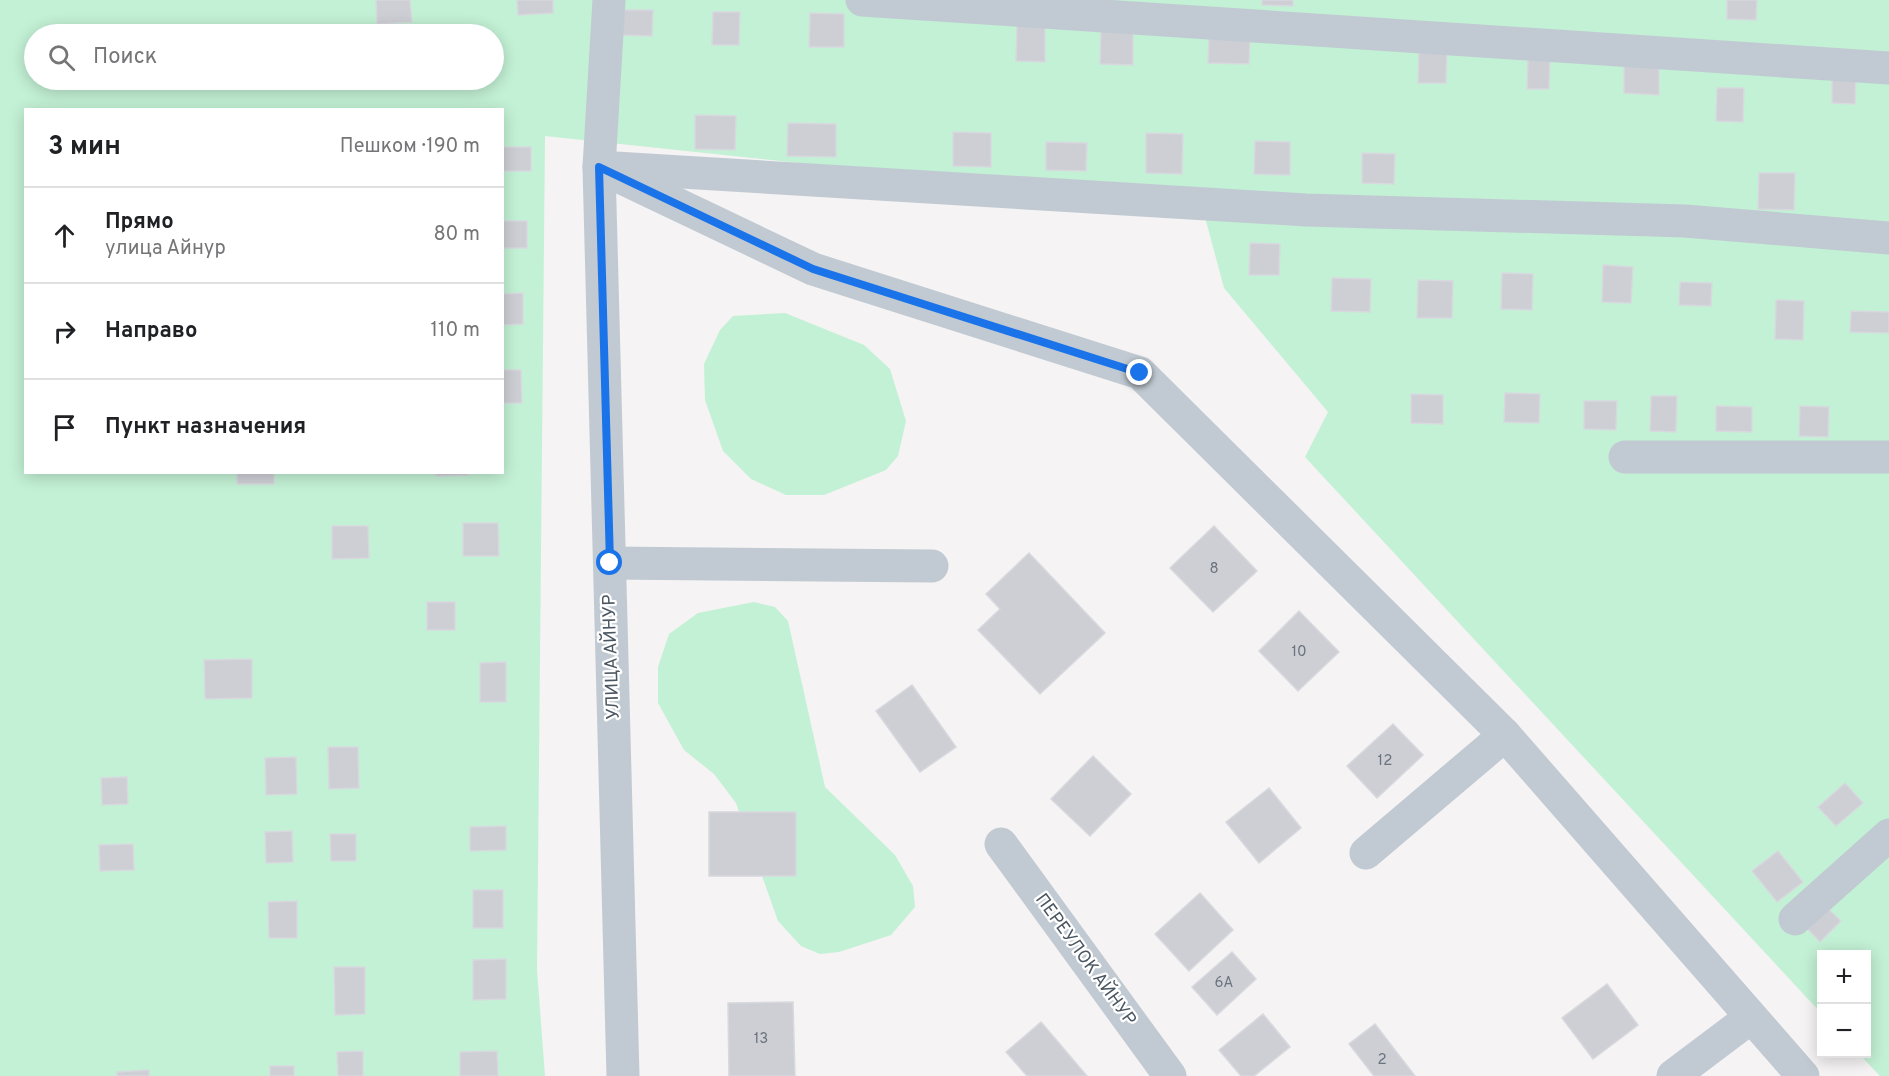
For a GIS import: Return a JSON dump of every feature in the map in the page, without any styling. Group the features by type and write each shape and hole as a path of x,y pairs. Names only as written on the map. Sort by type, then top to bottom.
{"street":[{"name":"УЛИЦА АЙНУР","path":"609,0 599,167 623,1076"},
{"path":"862,0 1889,68"},
{"path":"599,167 1305,210 1685,221 1889,238"},
{"path":"599,167 813,269 1140,373 1505,735 1803,1076"},
{"path":"1625,457 1889,457"},
{"path":"610,563 932,566"},
{"path":"1366,853 1505,735"},
{"path":"1795,920 1889,836"},
{"name":"ПЕРЕУЛОК АЙНУР","path":"1001,844 1170,1076"},
{"path":"1673,1076 1750,1018"}],"green space":[{"path":"0,0 1889,0 1889,1076 1880,1076 1863,1058 1871,1058 1871,950 1817,950 1817,1009 1305,457 1328,412 1224,288 1202,206 545,136 537,970 545,1076 0,1076"},
{"path":"785,313 864,345 890,369 906,421 898,456 886,470 824,495 786,495 751,479 723,451 705,400 704,364 720,330 733,316"},
{"path":"754,602 775,607 788,621 825,787 895,855 913,886 915,907 891,935 839,952 820,954 801,946 778,921 736,803 714,774 684,750 658,703 658,667 669,634 698,613"}],"building":[{"path":"376,0 410,0 412,22 377,24"},
{"path":"517,0 553,0 553,13 518,15"},
{"path":"1262,0 1293,0 1293,6 1262,5"},
{"path":"1727,0 1757,0 1756,20 1727,19"},
{"path":"616,10 653,10 652,36 615,35"},
{"path":"713,12 740,12 739,45 712,45"},
{"path":"810,13 844,14 844,47 809,47"},
{"path":"1017,25 1045,26 1045,62 1016,61"},
{"path":"1101,29 1133,30 1133,65 1100,64"},
{"path":"1209,36 1250,37 1249,64 1208,63"},
{"path":"1419,50 1447,51 1446,83 1418,83"},
{"path":"1528,58 1550,59 1549,89 1527,89"},
{"path":"1624,63 1659,64 1659,95 1624,93"},
{"path":"1832,76 1856,77 1855,104 1832,103"},
{"path":"1717,88 1744,88 1743,122 1716,121"},
{"path":"695,115 736,116 735,150 695,149"},
{"path":"788,123 836,124 836,157 787,156"},
{"path":"953,132 991,133 991,167 953,166"},
{"path":"1146,133 1183,134 1182,174 1146,173"},
{"path":"1255,141 1290,142 1290,175 1254,174"},
{"path":"1046,142 1087,143 1086,171 1046,170"},
{"path":"504,147 531,147 531,171 504,171"},
{"path":"1362,153 1395,154 1394,184 1362,183"},
{"path":"1759,173 1795,173 1794,210 1758,209"},
{"path":"504,221 527,221 527,248 504,248"},
{"path":"1250,243 1280,244 1279,275 1249,275"},
{"path":"1603,265 1633,267 1631,303 1602,302"},
{"path":"1502,273 1533,274 1532,310 1501,309"},
{"path":"1332,278 1371,279 1370,312 1331,311"},
{"path":"1418,280 1453,281 1452,318 1417,318"},
{"path":"1680,282 1712,283 1711,306 1679,305"},
{"path":"523,293 523,324 504,325 504,294"},
{"path":"1776,300 1804,301 1803,340 1775,339"},
{"path":"1851,311 1889,312 1889,333 1850,332"},
{"path":"504,370 521,370 522,403 504,403"},
{"path":"1505,393 1540,394 1539,423 1504,422"},
{"path":"1411,394 1443,395 1443,424 1411,423"},
{"path":"1651,396 1677,396 1676,432 1650,431"},
{"path":"1584,401 1617,401 1616,430 1584,429"},
{"path":"1716,406 1752,407 1752,432 1716,431"},
{"path":"1800,406 1829,407 1828,437 1799,436"},
{"path":"237,474 274,474 274,484 237,484"},
{"path":"436,474 468,474 468,475 436,476"},
{"path":"463,523 498,523 499,556 463,556"},
{"path":"332,526 368,526 369,558 332,559"},
{"path":"1214,526 1257,571 1213,612 1170,568"},
{"path":"1029,553 1105,633 1040,694 978,630 1000,609 986,594"},
{"path":"427,602 455,602 455,630 427,630"},
{"path":"1299,611 1339,652 1298,691 1259,651"},
{"path":"252,659 252,698 205,699 204,660"},
{"path":"506,662 506,702 480,702 480,663"},
{"path":"912,685 956,747 920,772 876,711"},
{"path":"1393,724 1423,755 1377,798 1347,766"},
{"path":"328,747 358,747 359,788 329,789"},
{"path":"1093,756 1131,794 1090,836 1051,799"},
{"path":"296,757 297,794 266,795 265,758"},
{"path":"127,777 128,804 102,805 101,778"},
{"path":"1845,783 1863,803 1836,826 1818,807"},
{"path":"1269,788 1301,828 1259,863 1226,822"},
{"path":"709,812 796,812 796,876 709,876"},
{"path":"506,826 506,850 470,851 470,827"},
{"path":"292,831 293,862 266,863 265,832"},
{"path":"330,834 356,834 356,861 331,861"},
{"path":"133,844 134,870 100,871 99,845"},
{"path":"1778,851 1803,882 1777,902 1752,871"},
{"path":"473,890 503,890 503,928 473,928"},
{"path":"1200,893 1233,930 1189,971 1155,934"},
{"path":"297,901 297,938 269,938 268,902"},
{"path":"1821,902 1841,921 1820,942 1801,922"},
{"path":"1232,952 1256,979 1217,1015 1192,987"},
{"path":"506,959 506,999 473,1000 473,960"},
{"path":"334,967 365,967 365,1014 335,1015"},
{"path":"1607,984 1638,1025 1593,1059 1562,1018"},
{"path":"793,1002 795,1076 729,1076 728,1003"},
{"path":"1263,1014 1290,1047 1254,1076 1241,1076 1219,1050"},
{"path":"1041,1022 1087,1076 1027,1076 1006,1052"},
{"path":"1375,1024 1415,1076 1374,1076 1349,1044"},
{"path":"363,1051 363,1076 338,1076 337,1052"},
{"path":"497,1051 498,1076 460,1076 460,1052"},
{"path":"270,1066 294,1066 294,1076 270,1076"},
{"path":"149,1070 149,1076 117,1076 117,1072"}],"route":[{"path":"610,563 599,167 813,269 1140,373"}]}
